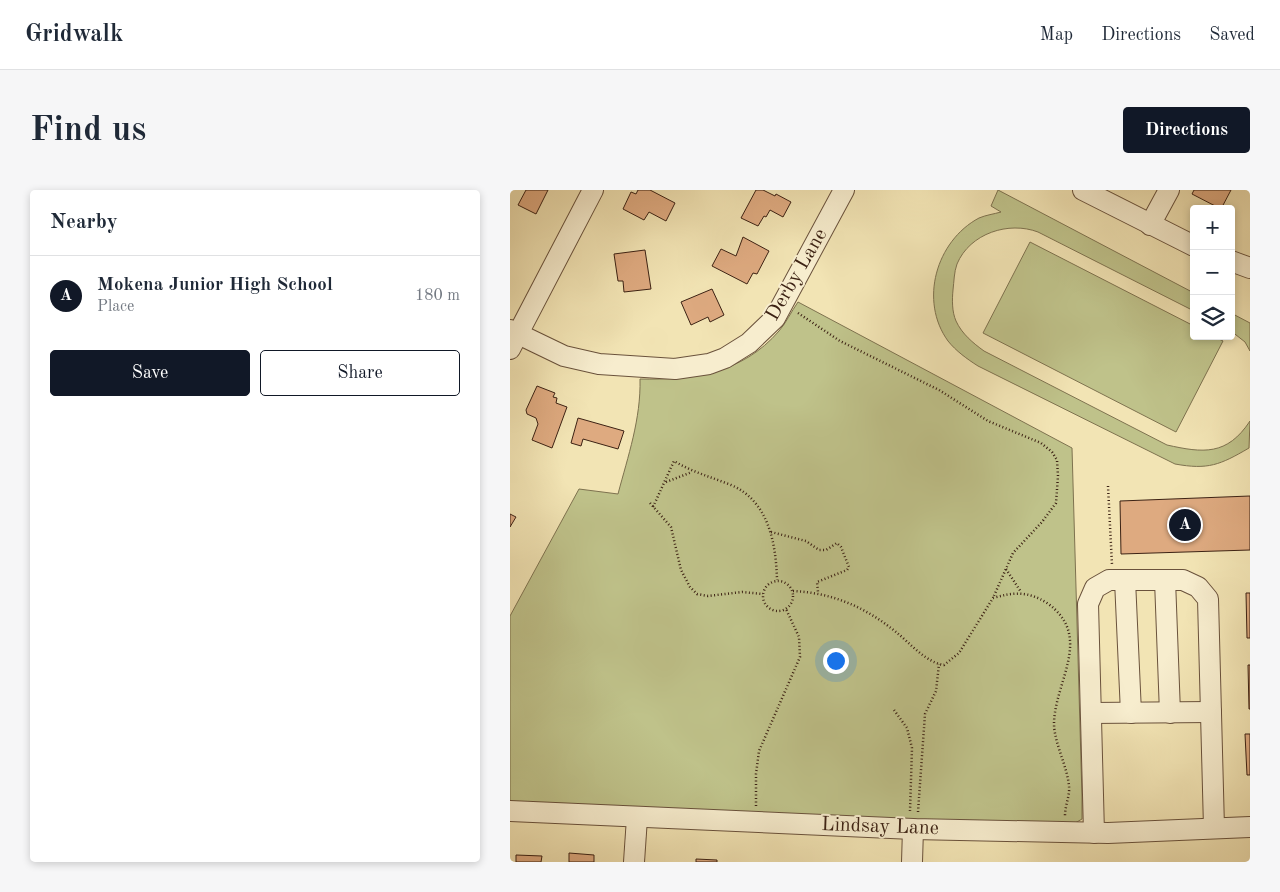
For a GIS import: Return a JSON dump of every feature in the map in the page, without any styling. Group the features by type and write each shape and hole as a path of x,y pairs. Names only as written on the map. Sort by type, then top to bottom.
{"street":[{"path":"513,337 593,190"},
{"name":"Derby Lane","path":"513,337 564,356 598,364 675,369 709,364 724,358 749,343 775,318 844,190"},
{"path":"1083,190 1190,244"},
{"path":"1150,225 1169,190"},
{"path":"1235,262 1250,268"},
{"path":"1119,576 1131,713"},
{"path":"1094,833 1088,604 1094,588 1119,576 1184,580 1198,587 1208,599 1214,828"},
{"path":"1165,580 1170,713"},
{"path":"1091,713 1211,712"},
{"name":"Lindsay Lane","path":"510,811 756,823 914,817 1094,833 1250,827"},
{"path":"912,862 914,817"},
{"path":"634,862 637,818"}],"path":[{"path":"793,591 792,603 786,609 777,611 771,609 764,600 763,594 768,584 777,580 785,582 793,591 818,592 847,601 875,616 926,657 944,665 959,653 993,598 1013,553 1042,522 1056,503 1058,476 1057,460 1052,452 1041,443 988,420 939,390 840,341 798,313"},
{"path":"653,507 674,461 692,472 734,486 751,498 764,515 771,532 777,580"},
{"path":"666,482 692,472"},
{"path":"1108,486 1119,576"},
{"path":"650,504 671,528 681,570 690,588 698,594 708,596 742,592 763,594"},
{"path":"771,532 806,541 819,550 826,550 837,543 841,547 849,567 847,570 817,582 818,592"},
{"path":"1006,569 1021,592"},
{"path":"993,598 1021,592 1039,598 1054,608 1065,624 1070,639 1070,653 1054,723 1069,785 1065,811 1066,832"},
{"path":"756,823 756,774 759,751 800,657 799,637 786,609"},
{"path":"914,817 926,714 936,691 939,664"},
{"path":"894,710 907,728 912,748 914,817"}],"green space":[{"path":"998,190 1190,291 1190,309 1038,232 1027,229 1003,229 981,237 971,244 963,253 956,267 952,302 953,310 958,326 968,338 984,351 1167,445 1192,450 1213,449 1232,441 1250,421 1249,448 1230,459 1214,465 1186,466 1175,464 978,366 955,348 948,341 939,325 934,291 936,273 952,241 964,228 979,218 1001,212 991,206"},
{"path":"1030,242 1190,324 1190,340 1223,341 1176,432 983,333"},
{"path":"798,302 1072,448 1082,819 1070,826 510,803 510,616 579,489 618,494 636,423 640,379 697,376 715,372 749,357 765,345 782,328"},
{"path":"1235,315 1250,323 1250,351 1245,342 1235,334"}],"building":[{"path":"526,190 548,190 536,214 518,205"},
{"path":"638,190 650,190 675,203 666,221 649,212 644,220 623,209 631,192 636,194"},
{"path":"756,190 763,190 775,196 776,194 791,202 783,217 770,210 758,226 741,218"},
{"path":"1194,190 1231,190 1223,205 1213,205 1192,194"},
{"path":"743,237 769,251 757,274 753,273 747,284 712,266 721,249 736,256"},
{"path":"645,250 651,289 624,292 623,281 618,281 614,254"},
{"path":"712,289 724,315 710,322 708,317 691,325 681,302"},
{"path":"537,386 555,393 553,397 557,398 556,403 567,407 552,448 532,440 538,424 536,418 527,414 526,410"},
{"path":"578,418 624,431 618,449 583,439 581,446 571,443"},
{"path":"1250,496 1250,550 1121,554 1120,501"},
{"path":"510,514 516,517 510,527"},
{"path":"1246,593 1250,593 1250,638 1247,638"},
{"path":"1248,665 1250,665 1250,709 1249,709"},
{"path":"1245,734 1250,734 1250,775 1247,775"},
{"path":"569,853 594,855 594,862 569,862"},
{"path":"516,855 542,856 541,862 516,862"},
{"path":"696,859 717,860 717,862 696,862"}],"place":[{"name":"Mokena Junior High School","path":"1185,525"}]}
